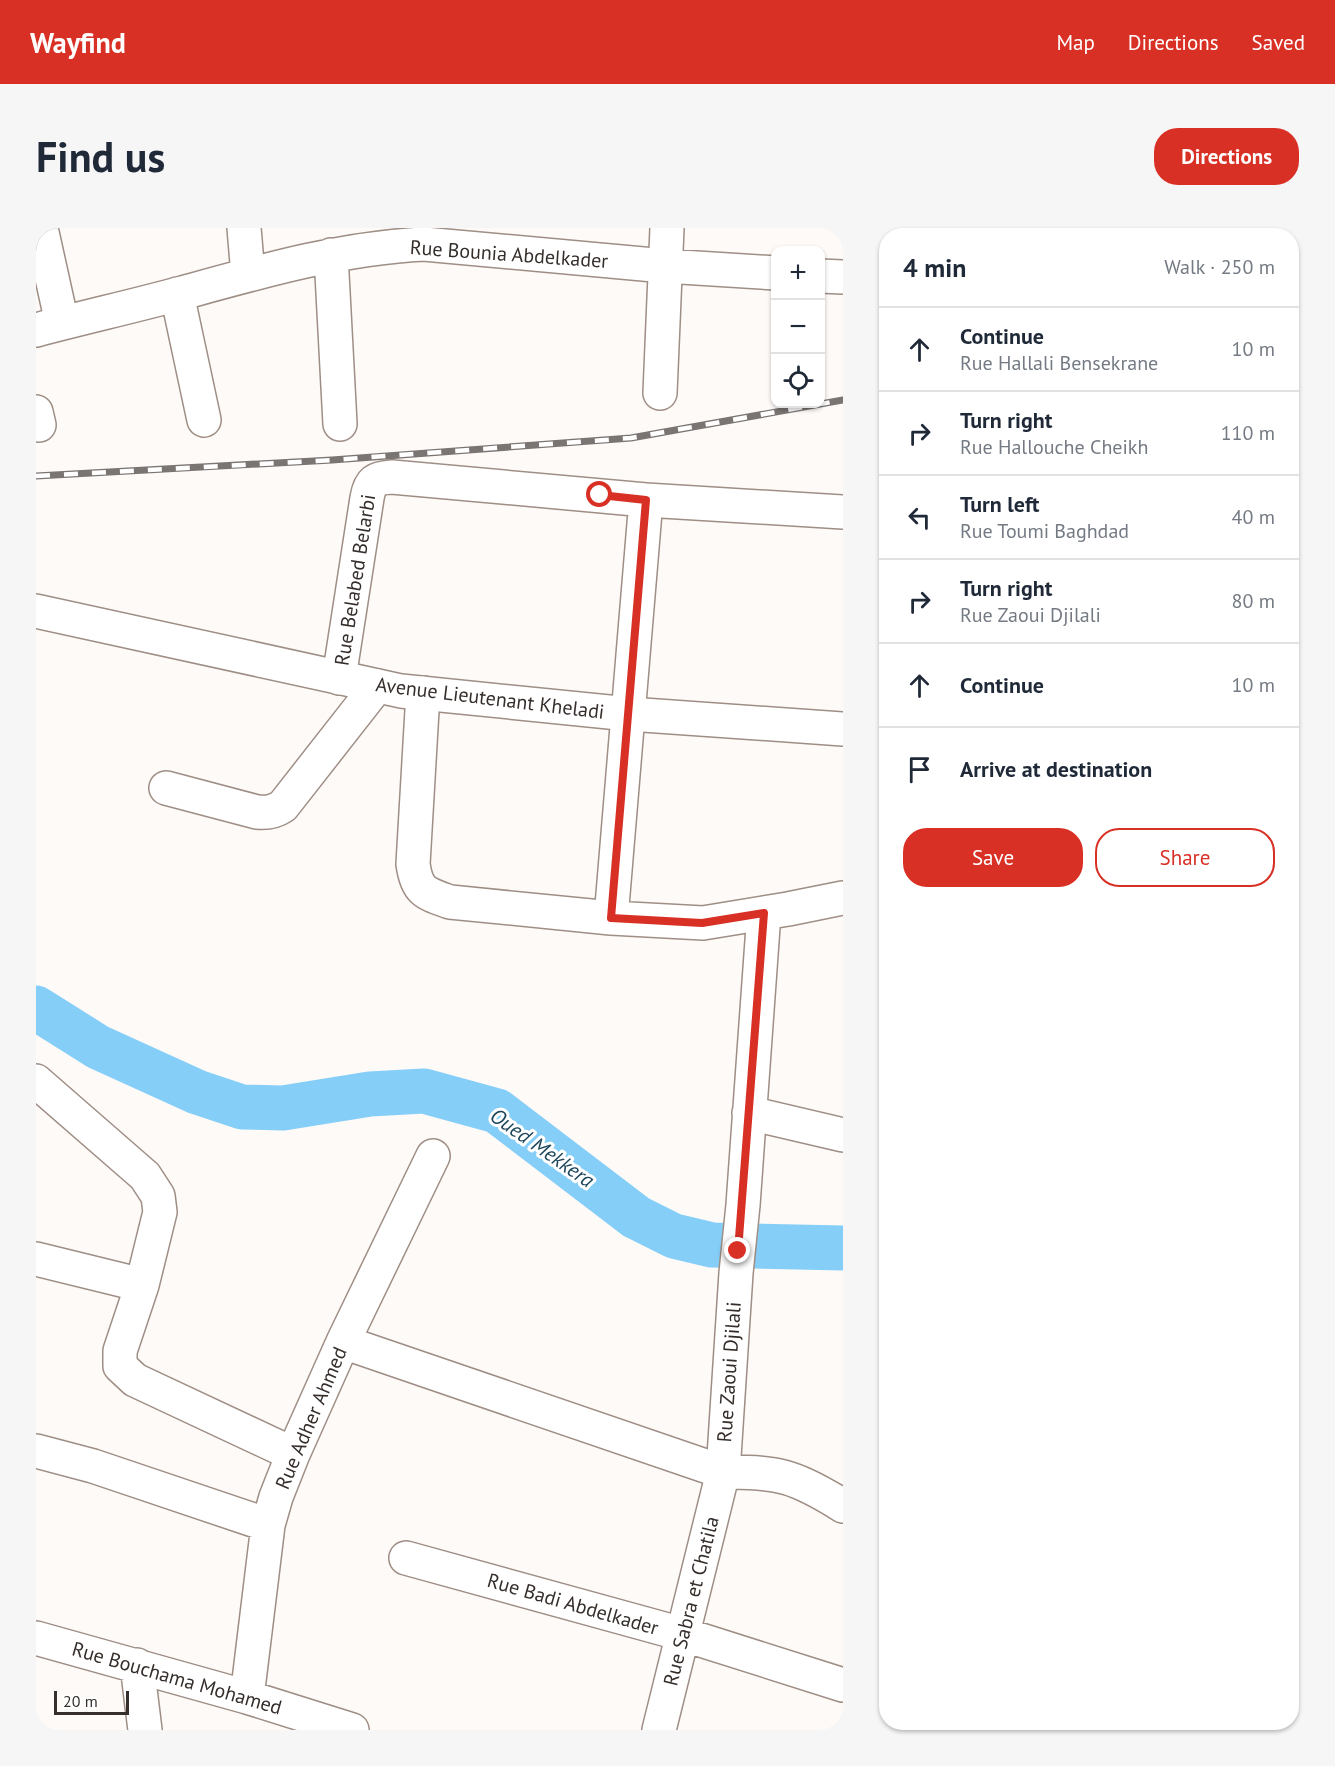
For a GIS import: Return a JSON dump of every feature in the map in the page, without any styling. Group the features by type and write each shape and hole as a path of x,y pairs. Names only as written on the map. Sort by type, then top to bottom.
{"street":[{"path":"41,228 49,327"},
{"path":"244,228 248,275"},
{"path":"660,393 667,228"},
{"name":"Rue Bounia Abdelkader","path":"49,327 331,255 387,246 424,244 665,266 771,273"},
{"path":"331,255 340,424"},
{"path":"825,276 843,277"},
{"path":"177,294 204,420"},
{"name":"Rue Belabed Belarbi","path":"339,678 370,483 375,479 392,477 646,500"},
{"path":"611,918 646,500 843,512"},
{"name":"Avenue Lieutenant Kheladi","path":"36,611 376,686 423,693 628,714 843,729"},
{"path":"166,788 257,812 268,813 276,810 283,806 376,686"},
{"path":"423,693 412,864 415,882 426,894 450,902 611,918 702,923 843,898"},
{"path":"764,913 749,1113 843,1135"},
{"path":"36,1081 145,1176 158,1196 160,1212 142,1285 120,1351 120,1366 135,1380 293,1454"},
{"name":"Rue Zaoui Djilali","path":"723,1472 749,1113"},
{"name":"Rue Adher Ahmed","path":"247,1697 268,1525 293,1454 343,1342 433,1156"},
{"path":"36,1259 142,1285"},
{"path":"343,1342 723,1472 757,1471 783,1475 816,1489 843,1506"},
{"path":"36,1451 93,1466 268,1525"},
{"name":"Rue Sabra et Chatila","path":"659,1730 723,1472"},
{"name":"Rue Badi Abdelkader","path":"406,1558 682,1634 843,1685"},
{"name":"Rue Bouchama Mohamed","path":"36,1638 247,1697 352,1730"},
{"path":"137,1665 145,1730"}],"waterway":[{"name":"Oued Mekkera","path":"36,1008 98,1047 197,1092 242,1107 283,1108 370,1094 424,1091 497,1111 636,1217 674,1236 712,1245 843,1248"}],"railway":[{"path":"36,476 332,460 631,438 843,400"}],"route":[{"path":"600,495 646,500 611,918 702,923 764,913 738,1251"}]}
